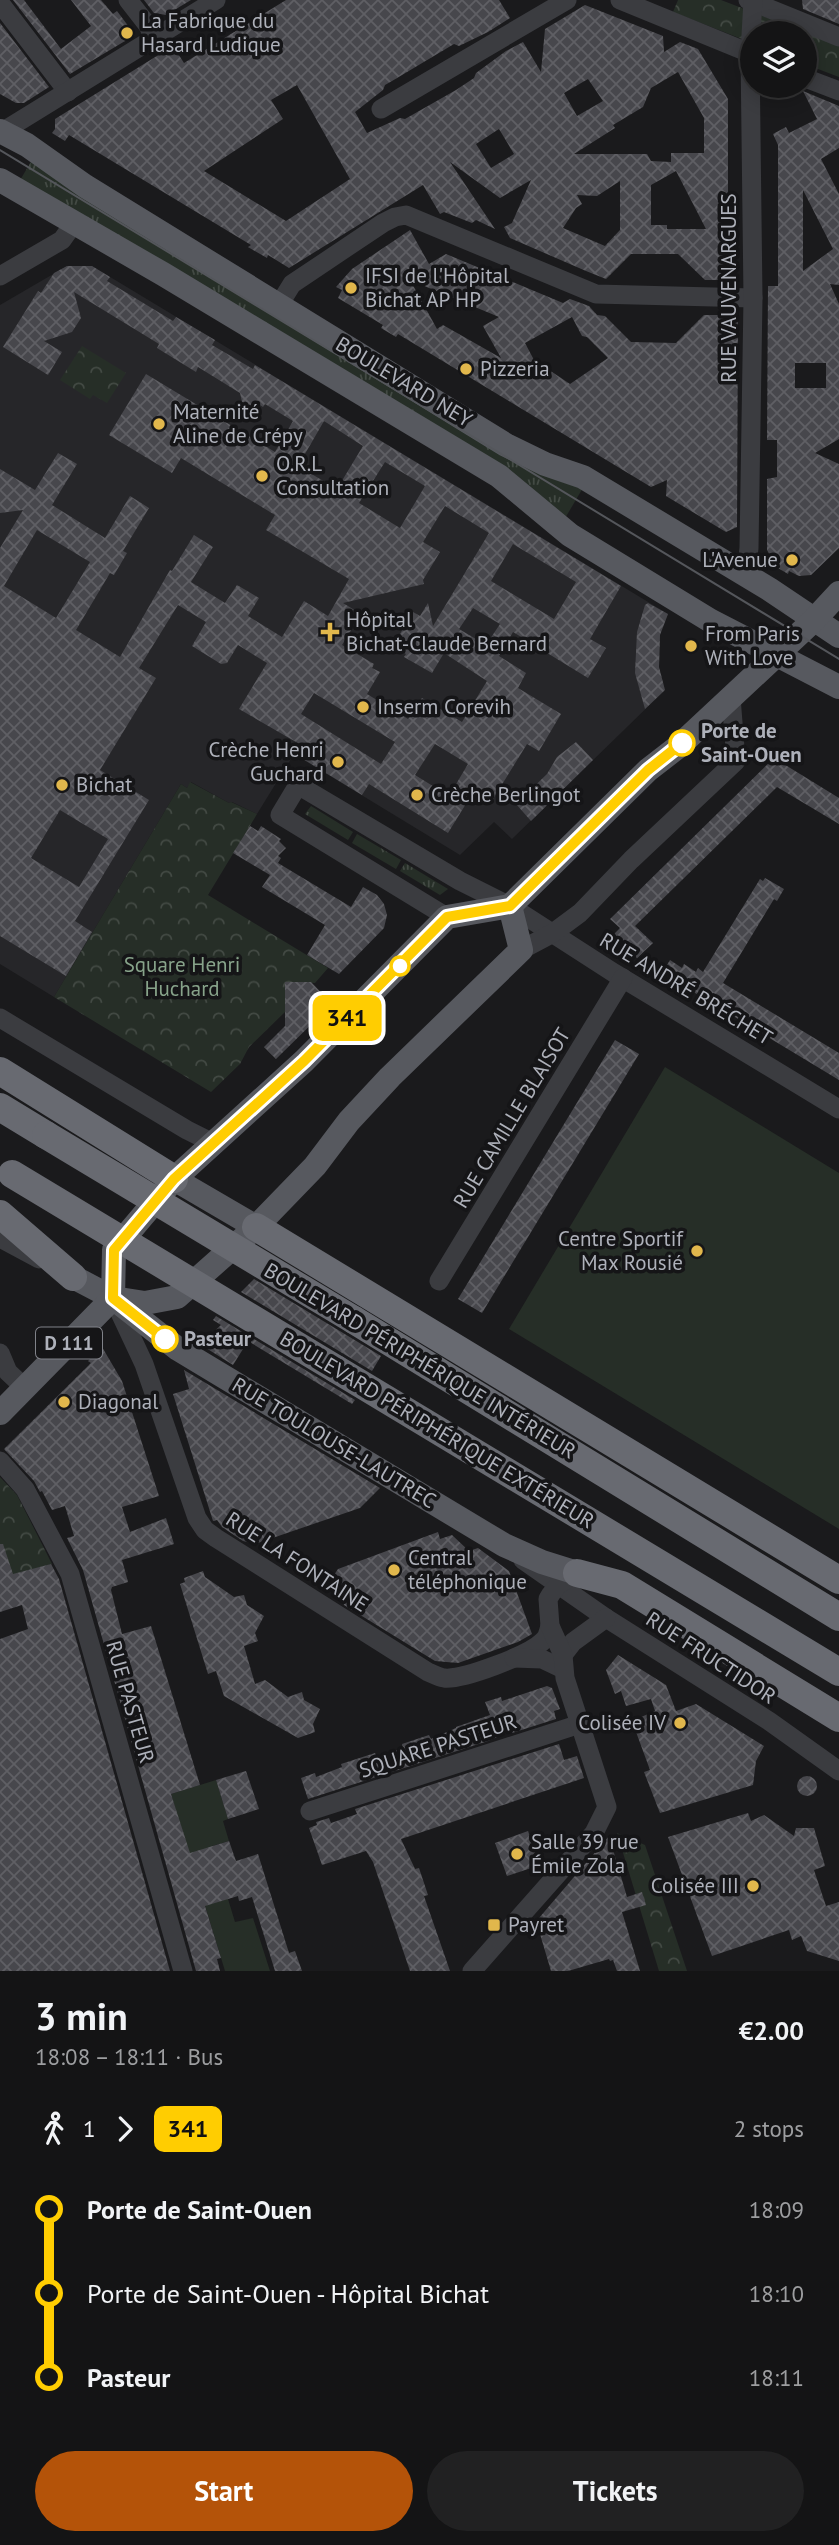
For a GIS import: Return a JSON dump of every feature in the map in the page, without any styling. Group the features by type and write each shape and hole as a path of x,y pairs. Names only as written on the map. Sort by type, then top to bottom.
{"highway":[{"path":"0,1071 174,1179"},
{"name":"BOULEVARD PÉRIPHÉRIQUE INTÉRIEUR","path":"0,1107 354,1320 839,1618"},
{"name":"BOULEVARD PÉRIPHÉRIQUE EXTÉRIEUR","path":"0,1167 839,1672"},
{"path":"0,1214 73,1277"},
{"path":"256,1227 839,1580"},
{"path":"568,1579 622,1585 839,1718"}],"main road":[{"name":"BOULEVARD NEY","path":"1,132 27,145 85,186 514,449 545,464 583,477 746,575 839,636"},
{"name":"BOULEVARD NEY","path":"0,180 163,274 499,476 570,535 726,630 839,687"},
{"path":"113,1298 114,1250 174,1179 304,1061 447,917 510,906 648,770 679,746 814,620 839,593"},
{"path":"73,1277 113,1298 145,1303 177,1297 256,1227 315,1166 349,1121 390,1077 521,950 510,906"},
{"path":"174,1179 256,1227"},
{"name":"D 111","path":"0,1413 113,1298"},
{"name":"RUE TOULOUSE-LAUTREC","path":"113,1298 178,1349 504,1545 542,1562 568,1579"}],"street":[{"path":"128,0 149,27 153,39"},
{"path":"1,132 216,0"},
{"path":"381,109 567,0"},
{"path":"620,0 740,49"},
{"path":"751,1 839,37"},
{"name":"RUE VAUVENARGUES","path":"751,1 751,21"},
{"path":"0,3 68,92"},
{"path":"817,83 839,91"},
{"name":"RUE VAUVENARGUES","path":"746,575 749,548 752,298 751,98"},
{"path":"279,304 292,284 383,223 406,215 596,294 752,298"},
{"path":"0,276 62,240 74,223"},
{"path":"521,950 553,933 580,914 631,860 736,761 731,697"},
{"name":"RUE ANDRÉ BRÉCHET","path":"447,917 280,815 298,785 460,881 510,906 839,1110"},
{"name":"RUE CAMILLE BLAISOT","path":"439,1282 623,978"},
{"path":"0,1018 187,1130 214,1143"},
{"path":"0,1238 73,1277"},
{"name":"RUE LA FONTAINE","path":"113,1298 144,1364 197,1518 205,1530 428,1672 442,1678 458,1676 513,1658 547,1638 550,1626"},
{"path":"0,1353 8,1372 25,1388"},
{"name":"RUE PASTEUR","path":"0,1461 25,1489 70,1574 183,1971"},
{"path":"472,1971 594,1833 607,1807 550,1626 548,1599 568,1579"},
{"name":"RUE FRUCTIDOR","path":"568,1579 606,1618 769,1721 839,1771"},
{"path":"563,1662 573,1642 606,1618"},
{"name":"RUE LA FONTAINE","path":"513,1658 563,1662"},
{"name":"SQUARE PASTEUR","path":"310,1811 580,1724"}],"shaded area":[{"name":"Hôpital Bichat-Claude Bernard","path":"67,266 92,266 668,614 660,633 659,670 664,691 512,839 494,822 460,855 294,754 257,814 229,803 191,782 187,788 181,784 54,997 0,964 0,305"}],"green space":[{"path":"678,0 721,0 776,21 740,21 740,38 673,12"},
{"path":"817,37 839,45 839,77 817,69"},
{"path":"32,160 584,486 564,520 19,182"},
{"path":"82,346 126,373 107,403 93,395 90,399 60,380"},
{"name":"Square Henri Huchard","path":"190,782 229,803 257,814 208,895 328,968 315,983 285,982 285,1012 249,1047 240,1064 211,1092 54,997 181,784 187,788"},
{"path":"311,806 353,832 348,840 305,814"},
{"path":"357,834 401,860 396,869 352,843"},
{"path":"405,863 448,889 440,895 400,871"},
{"name":"Centre Sportif Max Rousié","path":"665,1067 839,1173 839,1529 509,1329"},
{"path":"0,1477 17,1495 52,1564 13,1575 0,1563"},
{"path":"216,1780 228,1819 223,1821 229,1841 212,1846 235,1922 253,1918 270,1971 225,1971 171,1794"},
{"path":"617,1833 645,1845 687,1971 659,1971"}],"building":[{"path":"13,0 24,0 61,49 91,26 71,0 101,0 113,14 117,11 135,35 70,74"},
{"path":"144,0 191,0 166,15 154,13"},
{"path":"286,0 499,0 510,18 459,46 454,44 385,85 383,90 355,112 367,133 400,118 405,119 456,90 506,51 523,42 541,72 545,29 585,5 663,36 664,52 680,42 698,49 728,99 728,274 722,280 705,280 678,254 631,254 606,279 586,271 510,238 504,227 512,223 531,180 500,198 450,162 495,229 476,220 472,223 444,212 440,214 423,185 289,268 248,247 251,245 69,135 65,141 52,133 55,119 173,46 184,63","holes":["678,72 704,118 704,153 671,153 671,162 651,161 647,154 574,154 643,107 651,88","588,79 603,101 577,116 564,93","297,85 350,179 286,221 204,171 283,119 271,100","499,129 514,154 491,168 476,144","676,171 706,229 667,229 667,225 651,225 651,185","620,181 620,230 605,246 563,228 576,208 582,204 577,195 597,196"]},
{"path":"802,0 839,0 839,24 803,9"},
{"path":"0,23 49,87 24,103 16,103 0,94"},
{"path":"817,97 839,106 839,148 821,159 839,194 839,285 830,284 839,304 839,439 815,453 839,464 839,548 811,575 799,576 789,571 788,574 773,565 767,550 767,479 777,477 777,440 767,440 768,286 778,286 778,145 773,134 786,127 789,133 817,119 806,98","holes":["803,190 833,249 803,271","795,363 826,363 826,388 795,388"]},
{"path":"410,230 429,264 446,254 563,303 570,299 589,306 597,315 605,316 631,342 676,343 704,315 738,315 737,527 726,532 666,496 667,480 651,487 398,334 396,337 381,328 383,325 338,298 342,290 336,287 352,269","holes":["410,280 499,317 483,326 501,358 443,325 437,329","572,317 582,336 587,337 608,358 570,384 534,360 525,343"]},
{"path":"67,266 92,266 110,277 107,281 173,321 176,317 215,340 212,345 253,369 255,365 621,586 590,639 606,648 588,678 513,632 499,656 526,673 518,688 561,714 539,751 527,744 490,804 472,794 448,833 369,784 362,795 298,756 303,746 239,709 267,663 238,645 227,663 221,664 192,646 206,622 178,605 139,668 156,678 100,770 149,800 75,921 92,932 66,976 0,936 0,548 23,510 0,513 0,469 35,490 58,453 77,464 52,505 105,538 130,496 149,508 123,551 127,553 114,575 110,573 76,630 120,657 170,570 172,571 194,535 213,547 191,582 225,603 237,585 259,598 248,616 282,637 304,601 328,616 349,579 266,530 275,515 181,458 172,473 109,435 146,374 275,452 293,421 265,404 263,407 260,405 252,408 242,402 240,393 198,367 196,372 157,348 159,344 74,292 81,318 72,332 44,341 62,352 48,375 3,347 38,291 41,293 54,273","holes":["324,421 363,446 337,489 298,466","385,462 425,486 400,528 359,503","445,506 489,533 433,626 428,603 420,616 413,612 397,639 404,643 399,650 406,654 404,657 432,673 444,653 487,681 462,722 422,698 408,719 367,694 380,672 372,668 374,664 342,645 361,614 343,603 424,584 423,580 440,552 423,542","37,530 90,562 56,618 4,586","513,544 576,582 554,619 491,581","473,608 500,624 486,645 459,629","314,693 395,742 381,764 301,714","435,744 468,764 449,796 415,775","60,810 108,839 79,887 31,858"]},
{"path":"648,603 668,614 660,635 659,667 665,690 645,709 635,673 637,632"},
{"path":"576,742 593,760 531,821 516,804 547,774 557,757"},
{"path":"774,758 839,798 839,824 777,787 635,926 653,943 637,958 614,934 620,928 610,919"},
{"path":"250,826 258,831 261,826 281,839 279,841 286,848 278,856 281,858 278,863 351,907 363,887 377,895 384,904 387,915 384,928 339,974 307,955 325,925 262,887 270,875 233,853"},
{"path":"765,878 784,889 777,901 774,899 723,983 839,1053 839,1080 662,973 670,960 682,968 684,964 696,972 698,968 703,972 760,879 763,881"},
{"path":"285,982 311,982 332,1004 276,1059 264,1047 285,1026"},
{"path":"615,1040 639,1054 482,1313 458,1299"},
{"path":"254,1279 381,1356 372,1371 241,1292"},
{"path":"216,1316 355,1400 352,1404 248,1341 233,1365 206,1348 206,1339 221,1325 213,1320"},
{"path":"102,1347 122,1381 159,1496 122,1507 130,1532 166,1518 174,1544 122,1560 128,1582 112,1587 111,1590 122,1634 151,1626 200,1785 171,1794 190,1853 229,1841 236,1861 258,1854 289,1953 295,1951 302,1971 275,1971 252,1897 239,1901 238,1896 205,1906 221,1958 217,1959 220,1971 196,1971 83,1570 67,1538 74,1536 65,1506 52,1510 42,1491 40,1492 34,1481 4,1449 91,1363 88,1361"},
{"path":"184,1370 380,1488 360,1508 255,1544 243,1541 222,1527 217,1520 213,1521 173,1394 189,1389"},
{"path":"438,1532 440,1539 452,1535 469,1551 478,1548 509,1571 532,1634 518,1642 458,1663 435,1661 344,1605 334,1575 338,1569"},
{"path":"0,1544 3,1544 13,1574 51,1564 59,1579 170,1971 0,1971 0,1639 28,1629 22,1605 0,1612"},
{"path":"203,1571 205,1577 234,1597 244,1595 247,1605 264,1616 255,1633 258,1641 244,1646 255,1684 265,1680 288,1697 302,1692 304,1700 320,1709 313,1724 315,1732 298,1738 224,1696 216,1671 208,1674 180,1584 185,1582 184,1578"},
{"path":"618,1655 666,1685 676,1711 696,1704 764,1746 756,1761 753,1785 660,1813 644,1772 650,1770 632,1721 655,1711 651,1699 626,1706 621,1691 615,1694 606,1670"},
{"path":"547,1686 552,1688 560,1709 554,1711 556,1719 512,1733 511,1731 488,1741 308,1799 301,1778 315,1773 316,1777 342,1767 341,1764 375,1753 377,1757 403,1748 402,1744 429,1735 431,1739 490,1715 485,1702 501,1697 502,1701"},
{"path":"559,1744 564,1760 577,1756 584,1778 401,1839 415,1869 419,1868 428,1895 424,1896 450,1971 410,1971 373,1862 366,1851 322,1865 309,1828 317,1825 316,1822 329,1818 331,1823 357,1814 355,1809"},
{"path":"246,1771 259,1809 228,1819 216,1780"},
{"path":"803,1776 811,1776 817,1786 811,1796 803,1796 797,1790 797,1782"},
{"name":"Colisée III","path":"748,1813 751,1821 764,1815 794,1836 796,1828 814,1828 825,1866 814,1870 826,1906 839,1902 839,1961 807,1951 801,1936 792,1940 789,1930 712,1956 668,1837"},
{"path":"528,1831 540,1865 507,1876 495,1843"},
{"path":"609,1836 627,1897 642,1892 646,1905 622,1912 640,1971 617,1971 613,1960 609,1959 568,1971 551,1971 537,1924 539,1918"}],"tram line":[{"path":"0,150 839,659"}],"bus line":[{"name":"341","path":"165,1339 113,1298 114,1250 174,1179 304,1061 447,917 510,906 648,770 682,743"}],"place":[{"name":"La Fabrique du Hasard Ludique","path":"127,33"},
{"name":"IFSI de l'Hôpital Bichat AP HP","path":"351,288"},
{"name":"Pizzeria","path":"466,369"},
{"name":"Maternité Aline de Crépy","path":"159,424"},
{"name":"O.R.L Consultation","path":"262,476"},
{"name":"L'Avenue","path":"792,560"},
{"name":"Hôpital Bichat-Claude Bernard","path":"330,632"},
{"name":"From Paris With Love","path":"691,646"},
{"name":"Inserm Corevih","path":"363,707"},
{"name":"Porte de Saint-Ouen","path":"682,743"},
{"name":"Crèche Henri Guchard","path":"338,762"},
{"name":"Bichat","path":"62,785"},
{"name":"Crèche Berlingot","path":"417,795"},
{"name":"Centre Sportif Max Rousié","path":"697,1251"},
{"name":"Pasteur","path":"165,1339"},
{"name":"Diagonal","path":"64,1402"},
{"name":"Central téléphonique","path":"394,1570"},
{"name":"Colisée IV","path":"680,1723"},
{"name":"Salle 39 rue Émile Zola","path":"517,1854"},
{"name":"Colisée III","path":"753,1886"},
{"name":"Payret","path":"494,1925"}]}
